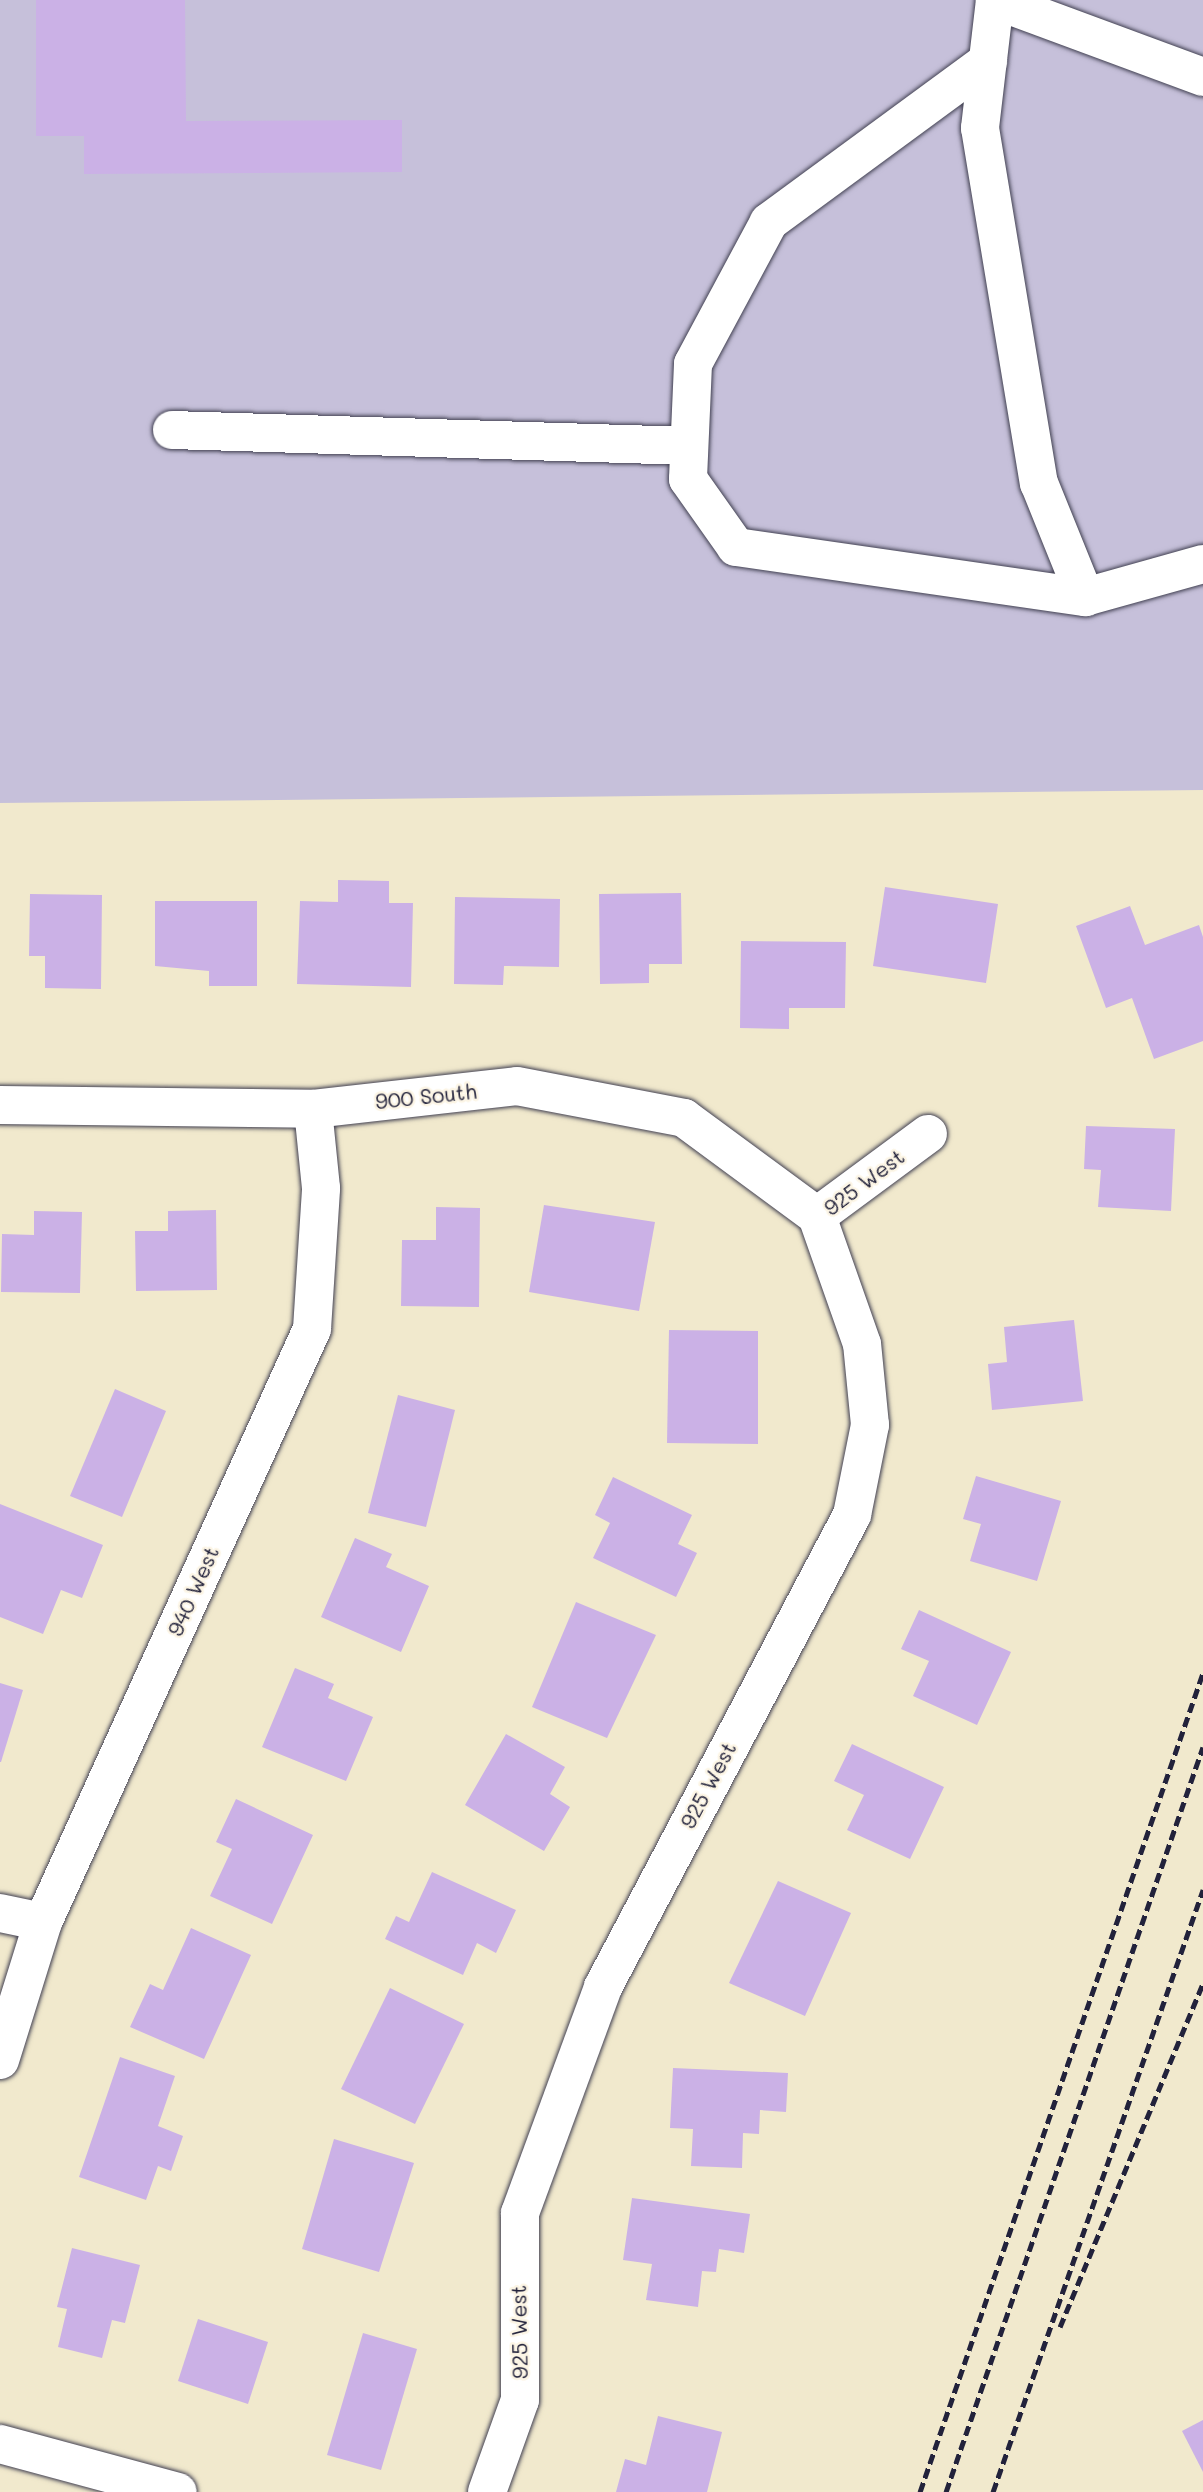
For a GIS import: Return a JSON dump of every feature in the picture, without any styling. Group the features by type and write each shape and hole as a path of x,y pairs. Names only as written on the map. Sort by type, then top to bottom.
{"street":[{"path":"1085,597 1039,483 980,128 995,0 1203,76"},
{"path":"988,61 769,222 693,364 688,479 736,547 1085,597 1203,564"},
{"path":"172,430 689,446"},
{"name":"900 South","path":"0,1105 313,1109 517,1086 684,1118 817,1216"},
{"name":"940 West","path":"0,2060 43,1922 312,1329 321,1188 313,1109"},
{"name":"925 West","path":"487,2492 520,2400 520,2213 603,1987 852,1515 870,1424 862,1343 817,1216 928,1134"},
{"path":"0,1913 43,1922"},
{"path":"0,2444 178,2492"}],"shaded area":[{"path":"0,0 1203,0 1203,790 0,803"}],"building":[{"path":"36,0 185,0 186,121 402,120 402,172 84,174 84,136 36,136"},
{"path":"338,880 389,881 389,903 413,903 411,987 297,984 300,901 338,902"},
{"path":"885,887 998,904 986,983 873,966"},
{"path":"681,893 682,964 649,964 649,983 600,984 599,894"},
{"path":"30,894 102,895 101,989 45,988 45,956 29,956"},
{"path":"455,897 560,899 559,967 504,966 503,985 454,984"},
{"path":"155,901 257,901 257,986 209,986 209,971 155,966"},
{"path":"1130,906 1145,945 1199,925 1203,937 1203,1041 1154,1059 1132,998 1106,1008 1076,926"},
{"path":"741,941 846,942 845,1008 789,1008 789,1029 740,1028"},
{"path":"1086,1126 1175,1129 1171,1211 1098,1207 1101,1170 1084,1169"},
{"path":"544,1205 655,1222 639,1311 529,1292"},
{"path":"436,1207 480,1208 479,1307 401,1306 402,1240 436,1240"},
{"path":"216,1210 217,1290 136,1291 135,1231 168,1231 168,1211"},
{"path":"34,1211 82,1212 80,1293 1,1292 2,1234 34,1235"},
{"path":"1074,1320 1083,1401 992,1410 988,1364 1007,1362 1004,1327"},
{"path":"669,1330 758,1331 758,1444 667,1443"},
{"path":"115,1389 166,1411 122,1517 70,1496"},
{"path":"398,1395 455,1410 426,1527 368,1513"},
{"path":"976,1476 1061,1501 1037,1581 970,1561 981,1524 963,1519"},
{"path":"613,1477 692,1515 678,1544 697,1553 676,1597 593,1558 610,1523 595,1515"},
{"path":"0,1504 103,1545 82,1598 61,1590 43,1634 0,1617"},
{"path":"355,1538 392,1554 386,1567 429,1586 401,1652 321,1617"},
{"path":"576,1602 656,1635 607,1738 532,1707"},
{"path":"919,1610 1011,1652 977,1725 913,1696 929,1661 901,1649"},
{"path":"295,1668 334,1684 328,1698 373,1717 346,1781 262,1747"},
{"path":"0,1683 23,1690 1,1762 0,1762"},
{"path":"506,1734 565,1767 550,1794 570,1807 544,1851 465,1805"},
{"path":"852,1744 944,1787 910,1859 847,1830 864,1795 834,1781"},
{"path":"236,1799 313,1835 272,1924 210,1896 232,1849 216,1842"},
{"path":"432,1872 516,1910 496,1953 477,1943 463,1975 385,1939 396,1916 409,1922"},
{"path":"778,1881 851,1913 805,2016 729,1983"},
{"path":"191,1928 251,1955 204,2059 130,2027 150,1984 163,1990"},
{"path":"390,1988 464,2024 415,2124 341,2089"},
{"path":"120,2057 175,2076 158,2126 183,2136 171,2171 158,2166 146,2200 79,2177"},
{"path":"673,2068 788,2073 786,2112 760,2110 759,2134 743,2133 742,2168 691,2166 693,2129 670,2128"},
{"path":"334,2139 414,2163 379,2272 302,2249"},
{"path":"632,2198 750,2214 744,2253 719,2249 716,2272 702,2271 698,2307 646,2300 652,2264 623,2260"},
{"path":"72,2248 140,2265 125,2323 112,2320 102,2358 58,2347 67,2309 57,2307"},
{"path":"198,2319 268,2342 248,2404 178,2381"},
{"path":"363,2333 417,2349 381,2470 327,2455"},
{"path":"658,2416 722,2432 707,2492 616,2492 625,2459 646,2465"},
{"path":"1203,2420 1203,2472 1182,2431"}],"railway":[{"path":"920,2492 1203,1673"},
{"path":"946,2492 1203,1747"},
{"path":"993,2492 1203,1890"},
{"path":"1060,2327 1203,1984"}]}
